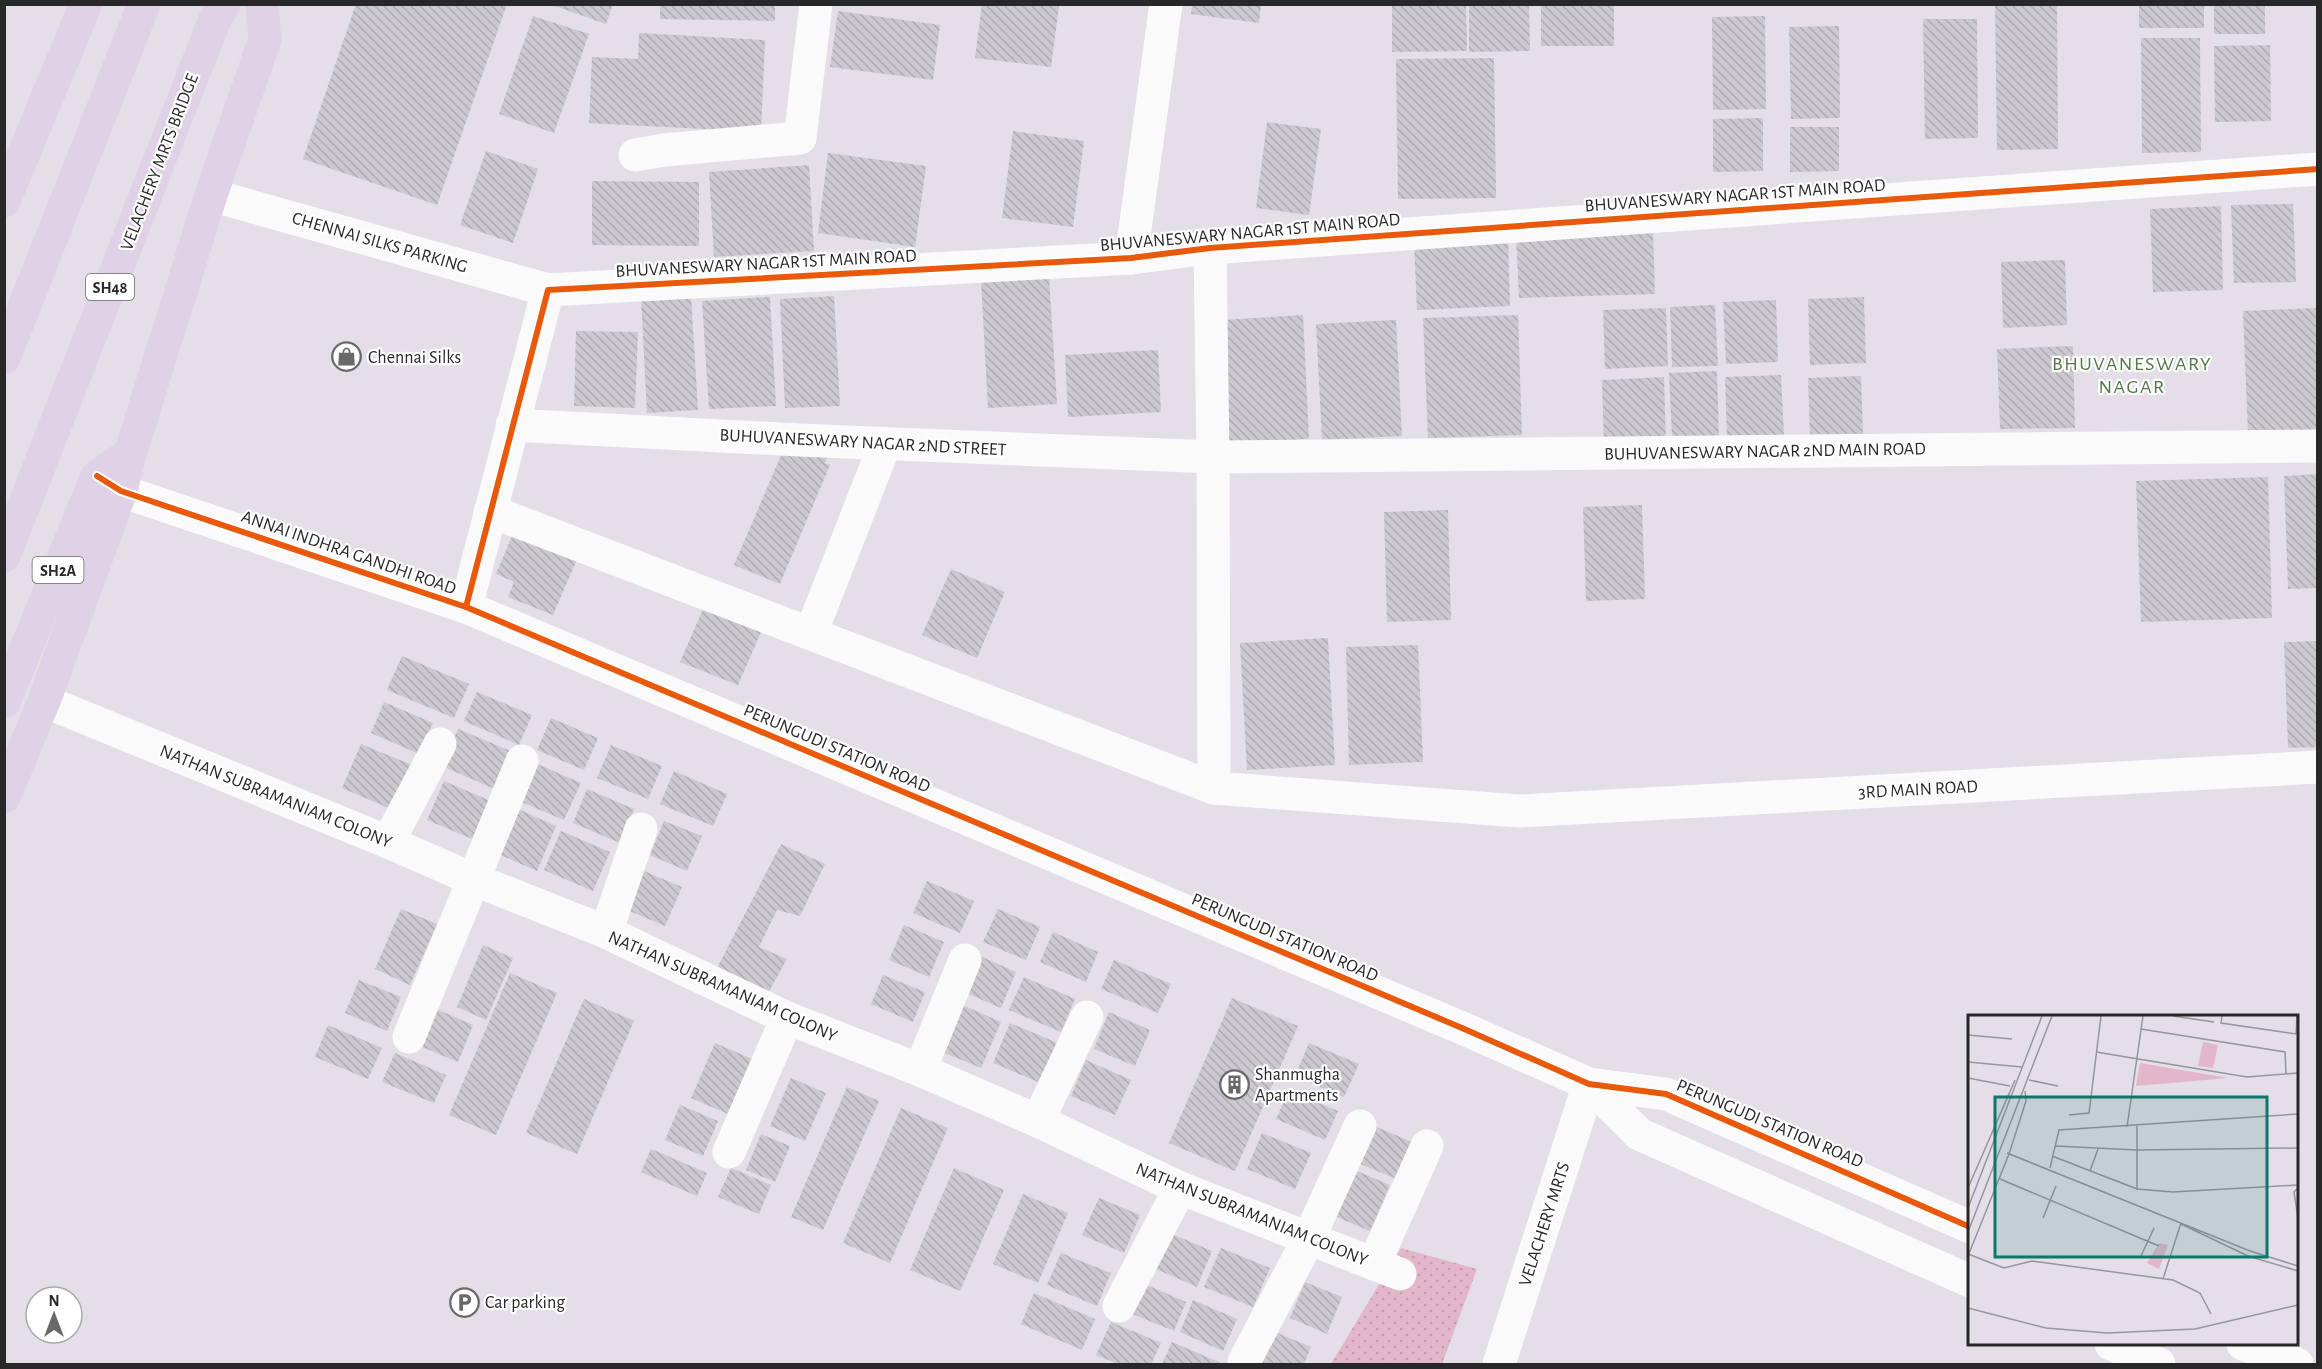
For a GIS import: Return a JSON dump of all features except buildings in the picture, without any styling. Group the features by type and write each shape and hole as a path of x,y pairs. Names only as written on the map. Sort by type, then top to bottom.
{"main road":[{"path":"4,201 86,4"},
{"path":"4,358 144,4"},
{"path":"4,797 45,701 109,483 130,454 211,195 265,39 262,4"},
{"name":"VELACHERY MRTS BRIDGE","path":"4,556 220,12"},
{"name":"SH2A","path":"4,702 109,483"}],"street":[{"path":"635,156 664,150 800,138 816,4"},
{"path":"1131,258 1166,4"},
{"name":"BHUVANESWARY NAGAR 1ST MAIN ROAD","path":"548,290 1131,258 1210,248 2318,169"},
{"name":"CHENNAI SILKS PARKING","path":"211,195 548,290"},
{"path":"1210,248 1214,788"},
{"path":"466,607 548,290"},
{"name":"BUHUVANESWARY NAGAR 2ND STREET","path":"512,425 885,444 1213,457"},
{"path":"811,633 885,444"},
{"name":"BUHUVANESWARY NAGAR 2ND MAIN ROAD","path":"1213,457 2318,446"},
{"name":"ANNAI INDHRA GANDHI ROAD","path":"109,483 466,607 591,660"},
{"name":"3RD MAIN ROAD","path":"490,511 1214,788 1519,811 2318,767"},
{"name":"PERUNGUDI STATION ROAD","path":"591,660 1440,1018 1588,1084 1666,1094 1968,1226"},
{"name":"NATHAN SUBRAMANIAM COLONY","path":"45,701 606,932 788,1018 920,1070 1038,1121 1180,1188 1387,1269 1427,1146"},
{"path":"388,842 440,744"},
{"path":"409,1037 522,761"},
{"path":"606,932 641,829"},
{"path":"920,1070 965,960"},
{"path":"1038,1121 1087,1017"},
{"path":"729,1152 788,1018"},
{"name":"PERUNGUDI STATION ROAD","path":"1588,1084 1639,1134 1968,1280"},
{"name":"VELACHERY MRTS","path":"1499,1365 1588,1084"},
{"path":"1244,1362 1310,1238 1360,1126"},
{"path":"1119,1306 1180,1188"},
{"path":"2113,1345 2159,1365"},
{"path":"2246,1345 2297,1365"}],"shaded area":[{"path":"1401,1248 1477,1269 1442,1364 1331,1364"}],"cycle path":[{"path":"466,607 548,290 1131,258 1210,248 2318,169"},
{"path":"97,476 121,491 466,607 1462,1028 1589,1084 1666,1094 1968,1226"}],"place":[{"name":"Chennai Silks","path":"347,357"},
{"name":"Shanmugha Apartments","path":"1234,1084"},
{"name":"Car parking","path":"464,1302"}],"district":[{"name":"BHUVANESWARY NAGAR","path":"2132,374"}]}
